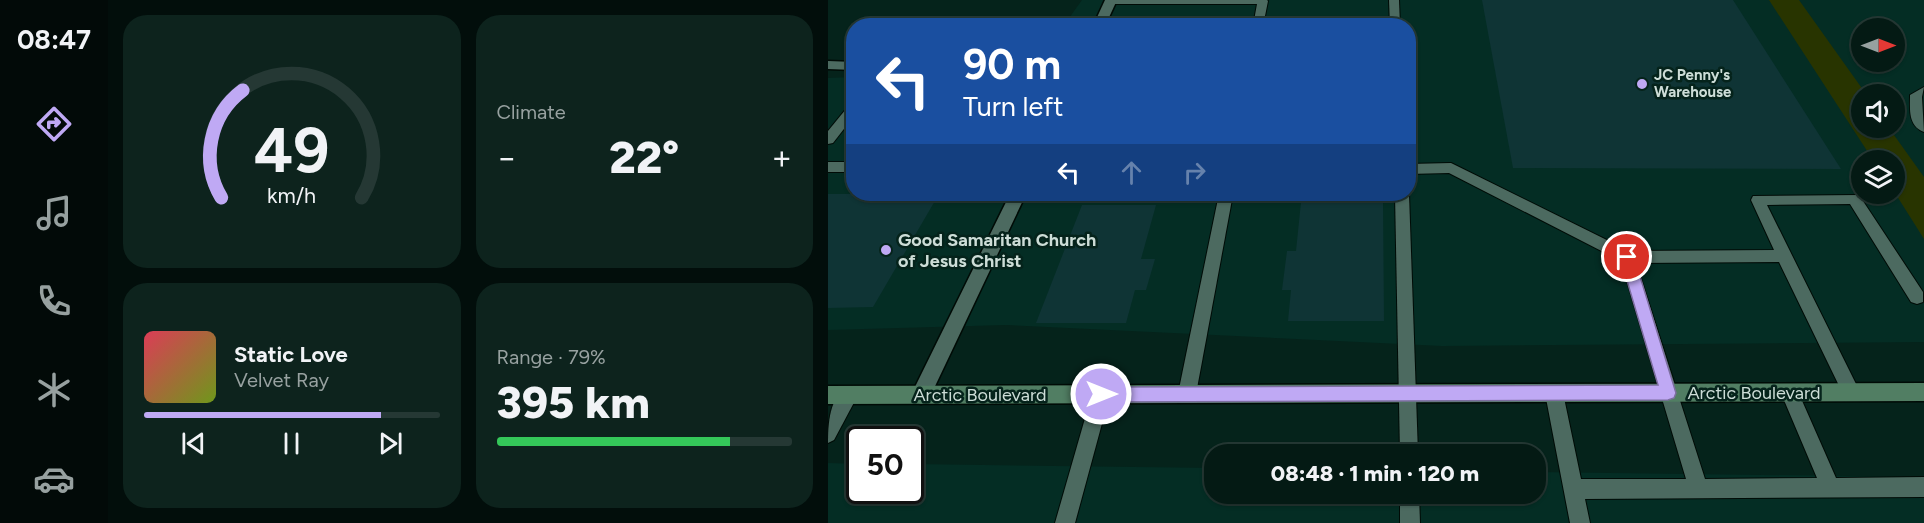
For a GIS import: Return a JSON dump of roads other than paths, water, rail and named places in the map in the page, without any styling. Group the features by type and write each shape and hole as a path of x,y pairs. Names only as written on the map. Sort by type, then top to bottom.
{"main road":[{"name":"Arctic Boulevard","path":"828,395 1924,392"}],"street":[{"path":"1103,18 1111,1"},
{"path":"828,65 846,66"},
{"path":"921,395 1015,201"}],"lane":[{"path":"1394,0 1395,18"},
{"path":"1111,1 1263,1 1260,18"},
{"path":"1924,92 1916,94 1917,120 1924,128"},
{"path":"828,140 846,117"},
{"path":"828,166 846,167"},
{"path":"1416,169 1450,168 1627,257 1784,256"},
{"path":"1851,392 1758,200 1854,199 1917,297"},
{"path":"1187,394 1225,201"},
{"path":"1402,201 1409,444"},
{"path":"1627,257 1699,489"},
{"path":"1554,393 1580,523"},
{"path":"1790,393 1830,488"},
{"path":"1065,523 1101,394"},
{"path":"828,434 849,395"},
{"path":"1573,489 1924,487"},
{"path":"1410,504 1410,523"}],"place":[{"name":"JC Penny's Warehouse","path":"1642,84"},
{"name":"Good Samaritan Church of Jesus Christ","path":"886,250"}]}
